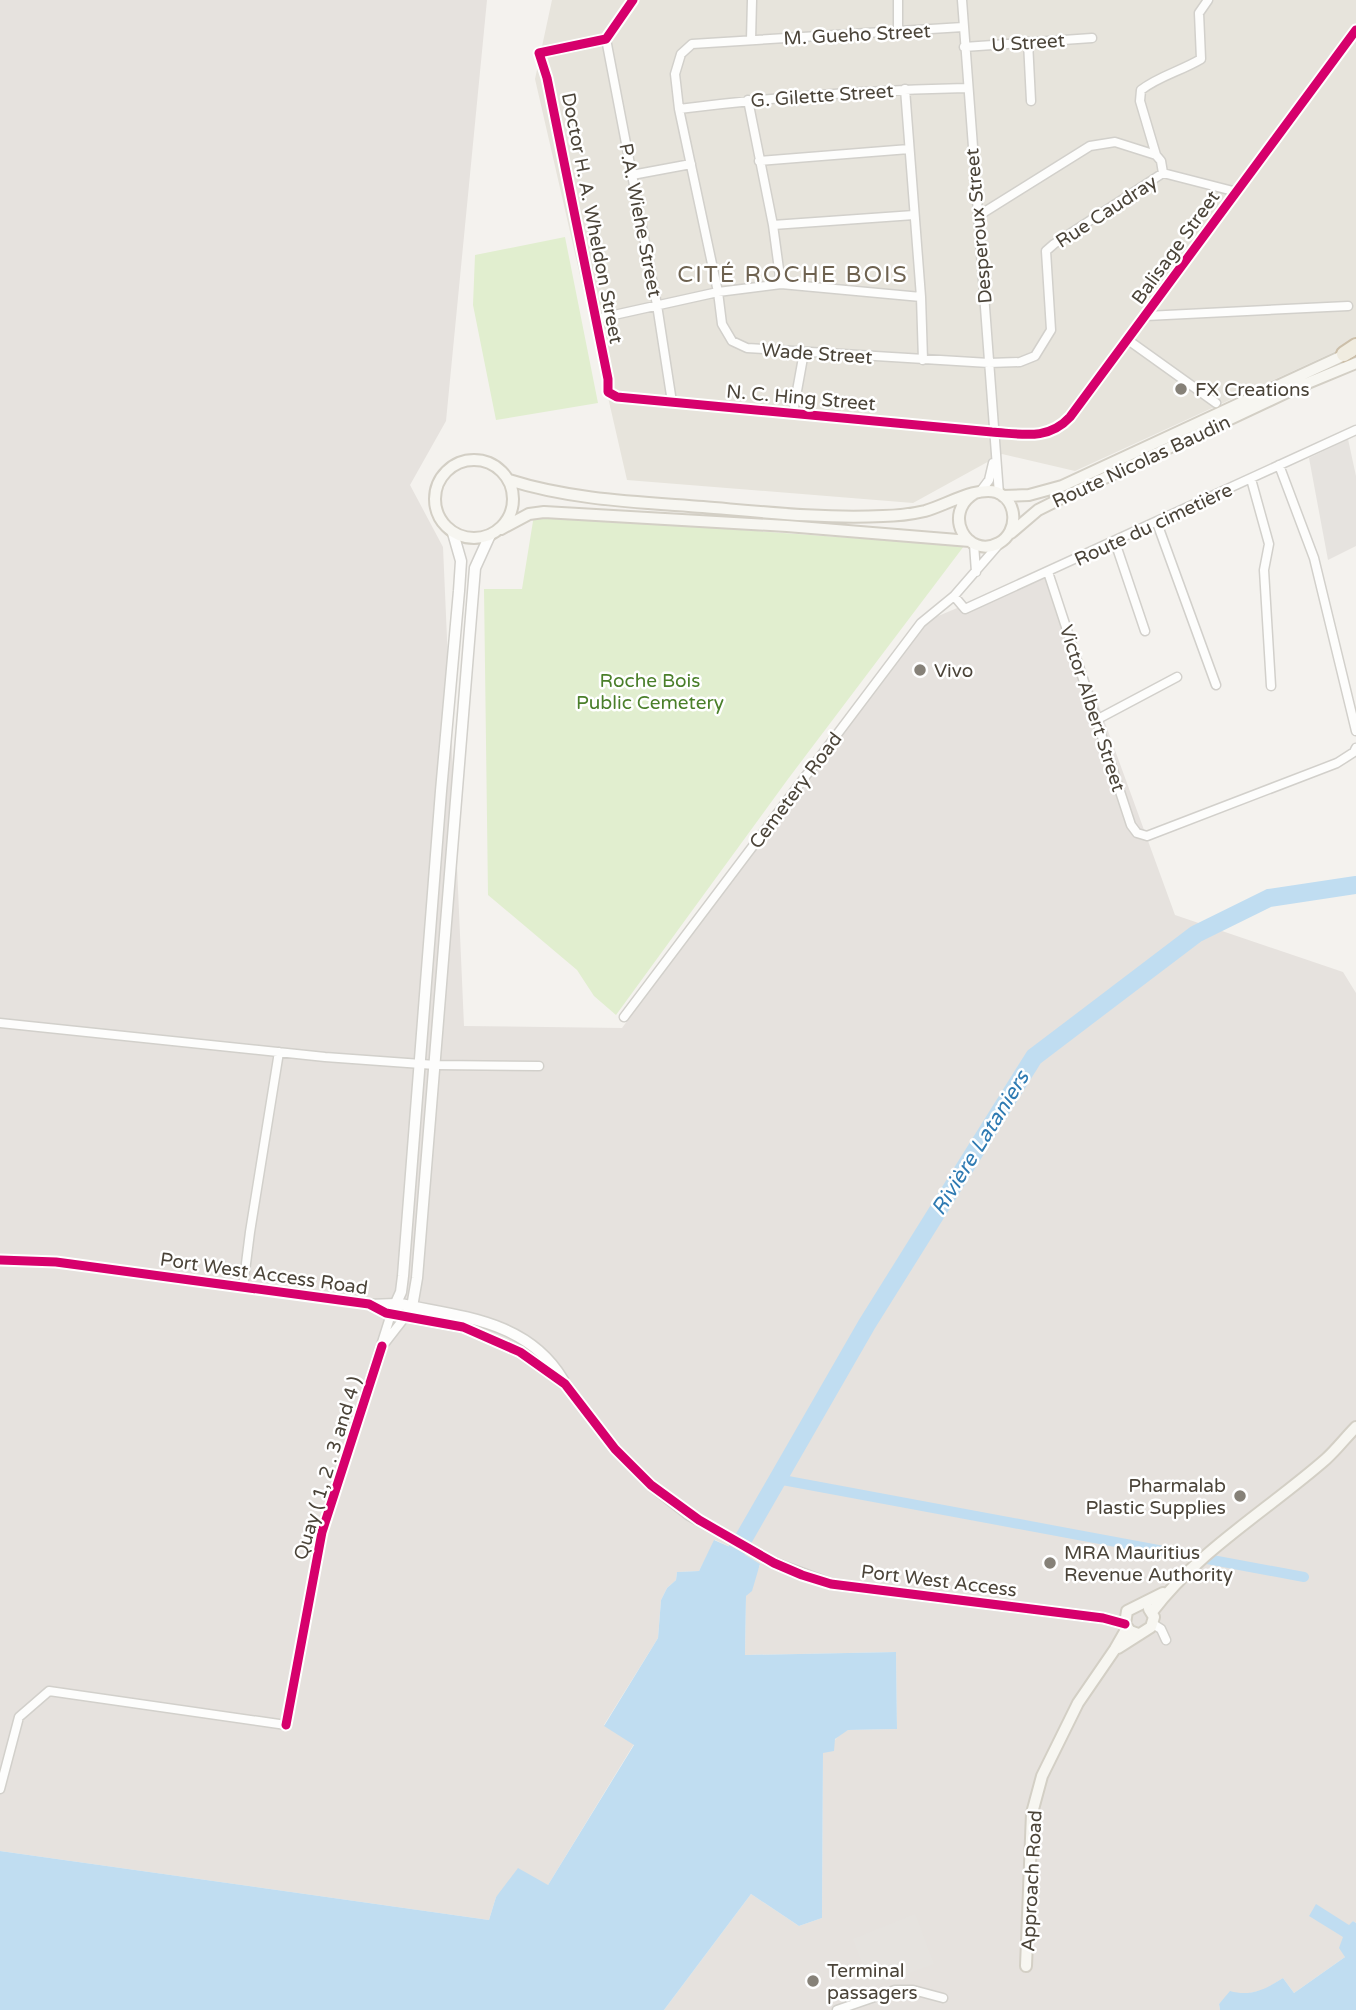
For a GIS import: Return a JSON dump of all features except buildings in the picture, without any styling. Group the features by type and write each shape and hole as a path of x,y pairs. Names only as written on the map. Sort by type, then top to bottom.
{"main road":[{"name":"Route Nicolas Baudin","path":"1001,495 1029,495 1062,486 1353,353"},
{"name":"Route Nicolas Baudin","path":"1005,538 1038,510 1298,387 1353,353"},
{"path":"501,528 509,519 514,494 503,472 480,460 466,460 453,465 443,474 437,486 437,513 453,533 478,538 490,535 529,514 544,512 761,525 992,545 1005,538 1014,517 1012,508 1001,495 978,492 922,512 855,517 615,500 553,493 509,480"},
{"path":"972,542 961,531 958,512 962,504 978,492"},
{"path":"1168,1590 1146,1632 1138,1634 1126,1626 1127,1611 1168,1590 1329,1457 1356,1427"},
{"path":"1141,1605 1153,1618"},
{"name":"Approach Road","path":"1026,1966 1032,1813 1042,1776 1078,1703 1115,1649 1126,1626"},
{"name":"Approach Road","path":"1115,1649 1138,1634"}],"street":[{"path":"606,39 633,0"},
{"path":"751,40 752,0"},
{"path":"898,0 898,31"},
{"name":"Desperoux Street","path":"961,0 992,432 1001,495"},
{"path":"1163,173 1140,101 1141,90 1153,81 1201,59 1199,13 1208,0"},
{"name":"M. Gueho Street","path":"681,54 692,44 963,27"},
{"name":"Balisage Street","path":"992,432 1042,435 1059,429 1128,341 1356,30"},
{"name":"U Street","path":"964,47 1092,38"},
{"name":"Doctor H. A. Wheldon Street","path":"606,39 539,53 547,78 608,379 608,392"},
{"name":"P.A. Wiehe Street","path":"606,39 657,305 672,402"},
{"path":"1028,42 1031,101"},
{"name":"Wade Street","path":"681,54 675,74 679,109 718,292 722,324 732,341 747,348 989,363"},
{"name":"G. Gilette Street","path":"679,109 748,100 905,89 967,88"},
{"path":"905,89 921,297 923,360"},
{"path":"748,100 773,225 781,284"},
{"path":"978,216 1090,146 1115,142 1156,155"},
{"path":"760,161 909,149"},
{"path":"632,175 691,164"},
{"name":"Rue Caudray","path":"989,363 1020,362 1035,355 1051,330 1046,251 1163,173 1237,191"},
{"path":"773,225 914,215"},
{"path":"596,319 718,292 781,284 921,297"},
{"path":"1146,316 1348,306"},
{"path":"1128,341 1216,403"},
{"path":"793,413 804,352"},
{"name":"N. C. Hing Street","path":"608,392 617,397 992,432"},
{"name":"Route du cimetière","path":"954,596 965,609 1356,430"},
{"path":"978,492 989,480 995,453"},
{"path":"1279,465 1314,558 1356,730"},
{"path":"1251,479 1269,544 1264,570 1270,686"},
{"path":"1157,523 1216,685"},
{"path":"391,1314 401,1292 403,1276 459,591 461,561 453,533"},
{"path":"382,1346 412,1307 417,1278 475,568 490,535"},
{"name":"Cemetery Road","path":"624,1017 922,623 954,596 1005,538"},
{"path":"972,542 976,572"},
{"path":"1115,542 1145,631"},
{"name":"Victor Albert Street","path":"1048,572 1098,719 1130,825 1137,832 1147,836 1352,753"},
{"path":"1098,719 1177,677"},
{"path":"0,1023 419,1064 539,1066"},
{"path":"243,1287 279,1052"},
{"name":"Port West Access Road","path":"0,1260 56,1262 369,1304 391,1314 463,1327 520,1352 565,1384 624,1458 651,1485 699,1520"},
{"path":"369,1304 396,1303 458,1314 505,1329 527,1340 553,1362 565,1384"},
{"name":"Quay ( 1, 2 . 3 and 4 )","path":"0,1789 19,1717 49,1691 286,1725 322,1532 391,1314"},
{"name":"Port West Access","path":"699,1520 774,1563 831,1584 1103,1618 1126,1626"},
{"path":"1103,1618 1127,1611"},
{"path":"1153,1618 1166,1640"},
{"path":"837,2010 895,1990 913,1990 943,1998"}],"shaded area":[{"path":"0,0 487,0 446,421 410,485 443,547 464,1026 622,1028 917,625 1049,569 1175,915 1343,972 1356,993 1356,1923 1353,1921 1343,1937 1345,1957 1294,1993 1283,1978 1264,1990 1226,1998 1219,2004 1220,2010 664,2010 751,1894 799,1926 822,1918 823,1753 842,1732 848,1730 897,1729 896,1652 745,1655 746,1596 760,1565 715,1540 699,1571 677,1572 676,1580 667,1588 661,1600 658,1638 604,1725 634,1744 548,1885 503,1890 496,1897 489,1920 0,1851"},
{"path":"552,0 1356,0 1356,342 1075,471 1002,454 913,503 627,480 535,79"},
{"path":"1348,439 1356,476 1356,546 1328,560 1309,458"},
{"path":"915,1914 934,1964 871,1987 853,1939"}],"green space":[{"path":"565,237 598,403 496,420 473,305 475,255"},
{"name":"Roche Bois Public Cemetery","path":"534,515 964,546 788,779 616,1015 594,996 577,970 488,895 484,589 522,589"}],"water":[{"path":"714,1540 760,1564 752,1591 746,1596 745,1655 896,1652 897,1729 848,1730 835,1739 834,1751 823,1753 822,1918 799,1926 751,1894 664,2010 0,2010 0,1851 489,1920 496,1897 518,1868 548,1885 634,1745 604,1726 658,1638 661,1600 667,1588 676,1580 677,1572 699,1571"},
{"path":"1316,1904 1349,1925 1353,1921 1356,1923 1356,2010 1220,2010 1219,2004 1230,1991 1258,1991 1283,1978 1294,1993 1345,1957 1339,1948 1343,1937 1309,1916"}],"waterway":[{"name":"Rivière Lataniers","path":"737,1550 867,1324 1034,1057 1196,934 1269,898 1356,885"},
{"path":"777,1479 1304,1577"}],"cycle path":[{"path":"633,0 606,39 539,53 547,78 608,379 608,392 617,397 1024,434 1053,430 1070,417 1356,30"},
{"path":"0,1260 56,1262 369,1304 386,1313 463,1327 520,1352 565,1384 615,1449 651,1485 699,1520 774,1563 831,1584 1103,1618 1125,1624"},
{"path":"286,1725 322,1532 382,1346"}],"place":[{"name":"FX Creations","path":"1181,389"},
{"name":"Vivo","path":"920,670"},
{"name":"Pharmalab Plastic Supplies","path":"1240,1496"},
{"name":"MRA Mauritius Revenue Authority","path":"1050,1563"},
{"name":"Terminal passagers","path":"813,1981"}],"district":[{"name":"CITÉ ROCHE BOIS","path":"793,274"}]}
